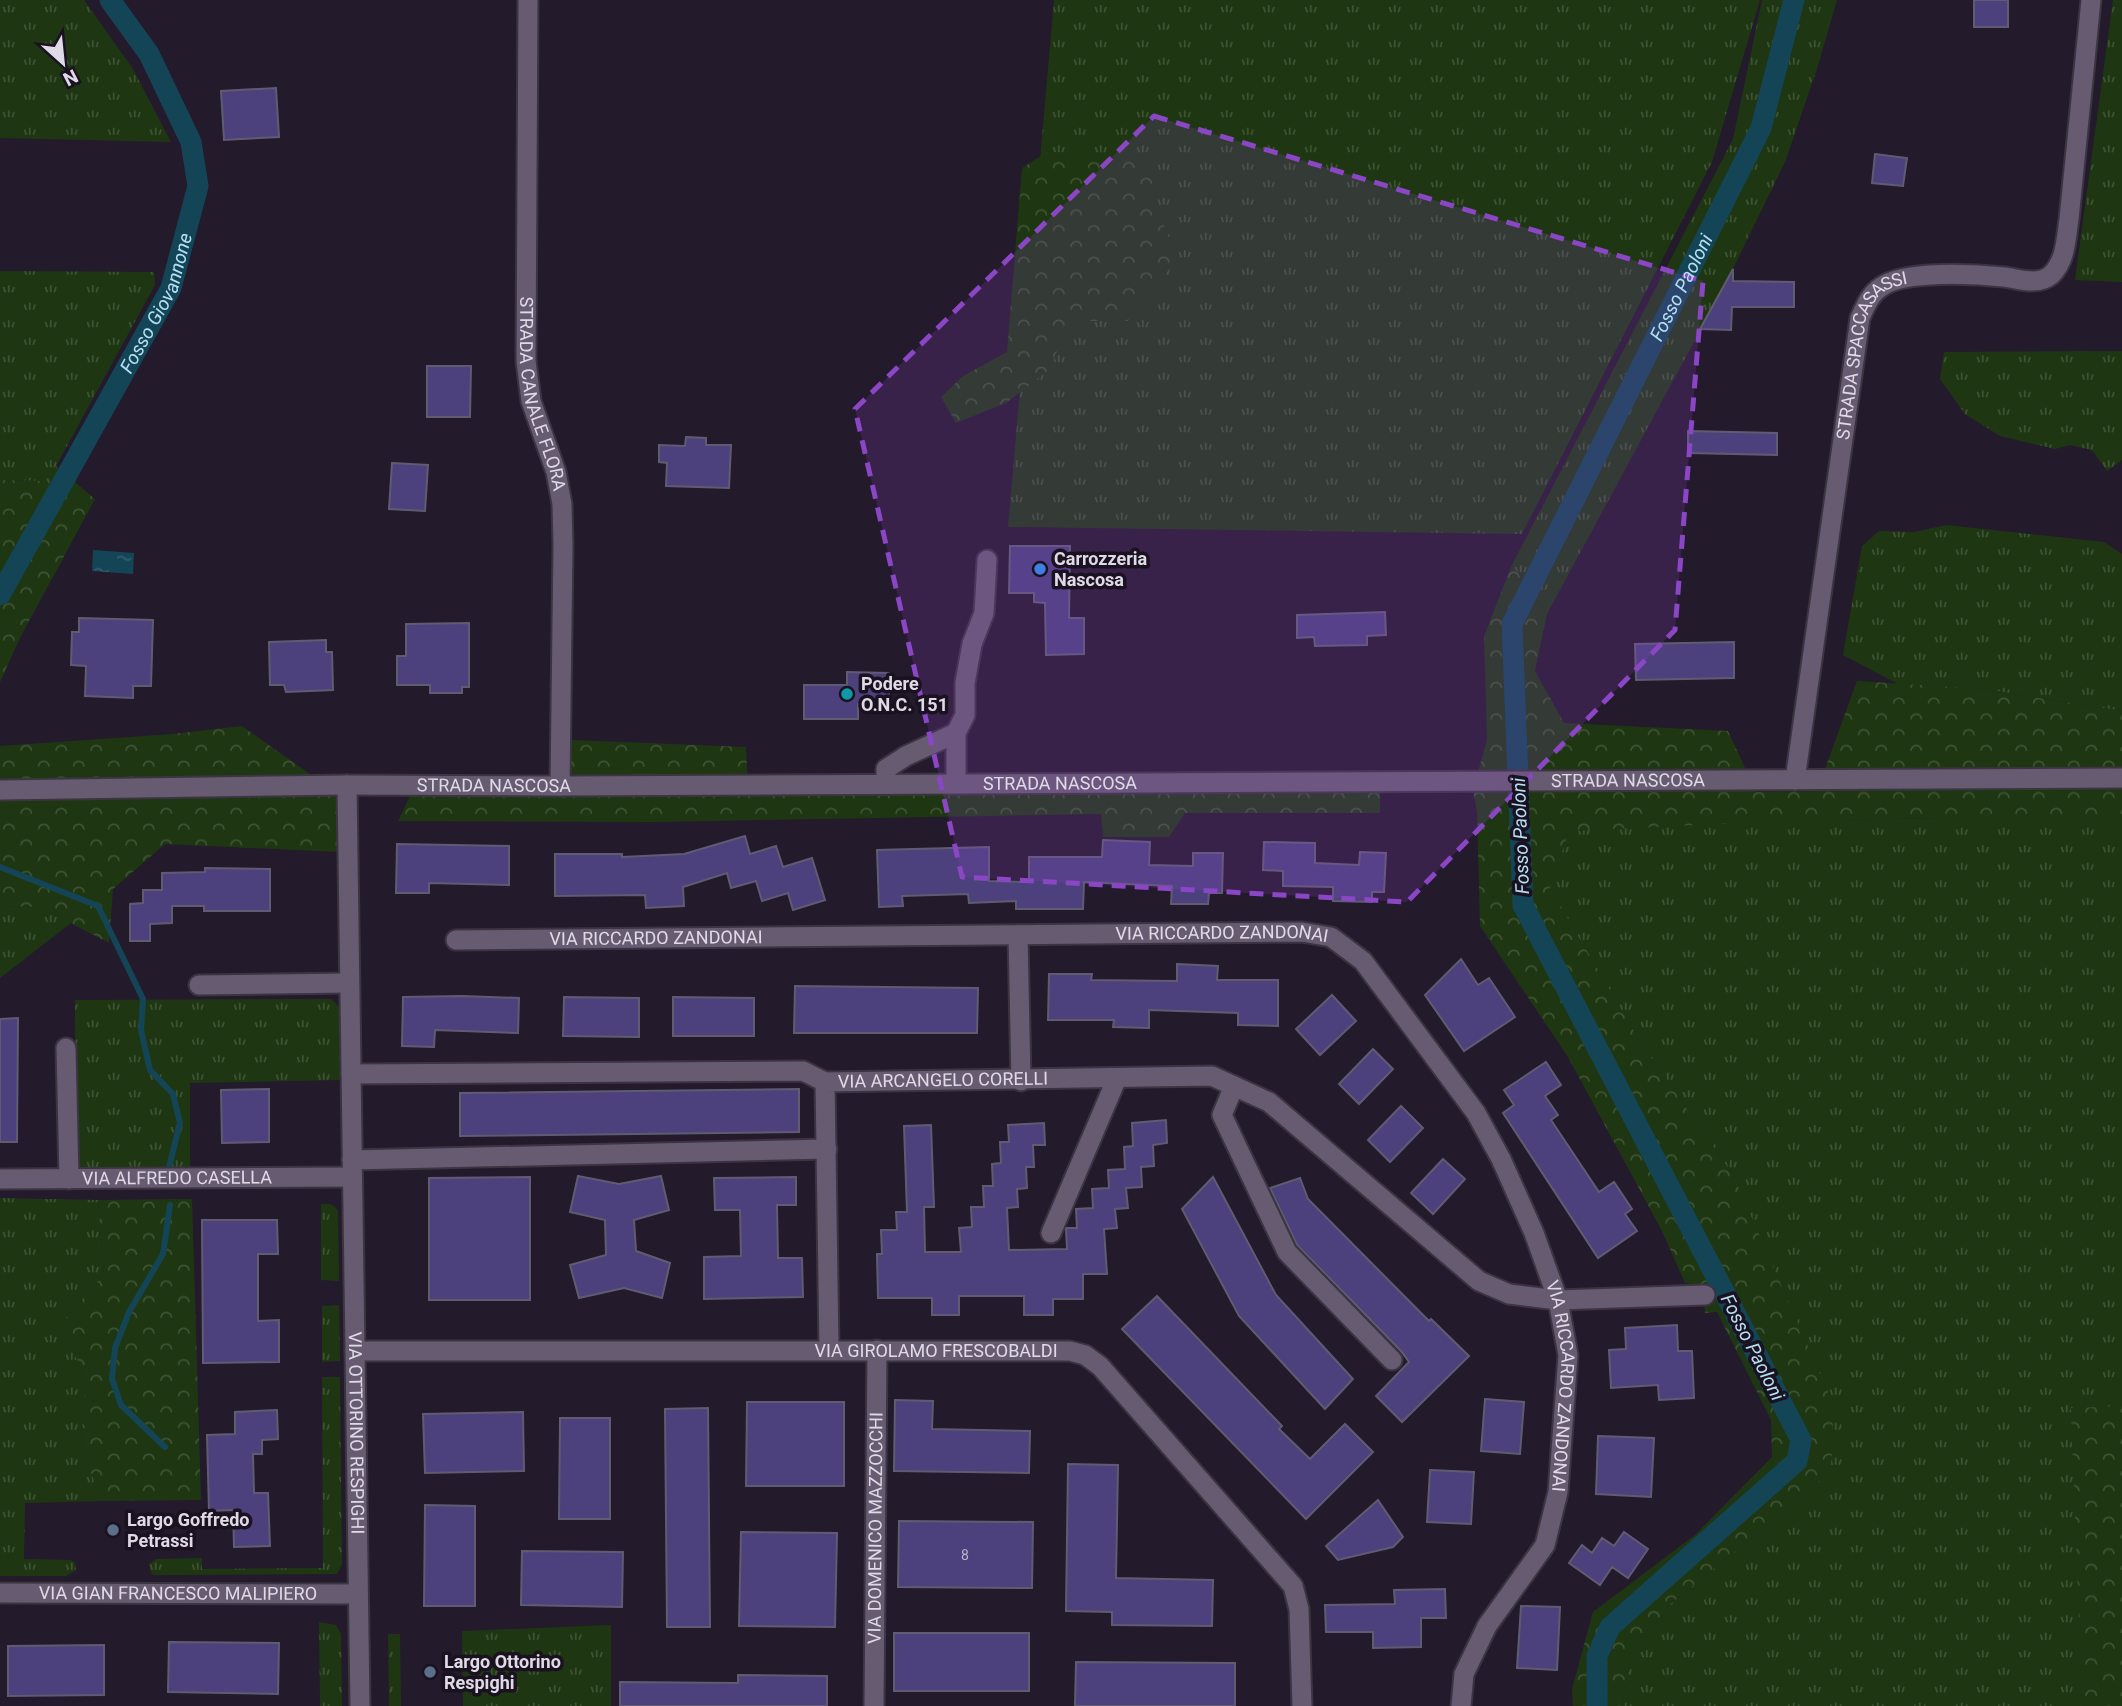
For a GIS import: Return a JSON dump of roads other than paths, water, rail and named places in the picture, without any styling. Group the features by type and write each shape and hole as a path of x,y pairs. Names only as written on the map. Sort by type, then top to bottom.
{"street":[{"name":"STRADA CANALE FLORA","path":"528,0 526,361 531,401 556,472 562,504 564,545 560,786"},
{"name":"STRADA SPACCASASSI","path":"1795,780 1860,318 1876,291 1884,284 1899,278 1981,275 2032,281 2045,279 2059,264 2069,219 2091,0"},
{"path":"956,784 956,733 965,715 965,683 972,644 984,613 986,560"},
{"path":"886,784 886,769 906,756 956,733"},
{"name":"STRADA NASCOSA","path":"0,790 347,785 2122,778"},
{"name":"VIA OTTORINO RESPIGHI","path":"347,785 360,1706"},
{"name":"VIA RICCARDO ZANDONAI","path":"456,940 1302,932 1331,937 1363,961 1476,1113 1501,1158 1534,1233 1558,1300 1569,1355 1558,1492 1545,1545 1487,1626 1464,1674 1461,1706"},
{"path":"1018,934 1021,1081"},
{"path":"199,985 349,983"},
{"path":"66,1048 69,1179"},
{"path":"351,1074 803,1071 825,1082"},
{"name":"VIA ARCANGELO CORELLI","path":"829,1349 825,1082 1212,1076 1269,1102 1479,1281 1509,1294 1558,1300 1705,1295"},
{"path":"1051,1233 1117,1078"},
{"path":"1234,1086 1222,1115 1287,1252 1392,1360"},
{"path":"352,1168 827,1149"},
{"name":"VIA ALFREDO CASELLA","path":"0,1179 69,1179 352,1168"},
{"name":"VIA GIROLAMO FRESCOBALDI","path":"355,1351 829,1349 1070,1351 1085,1355 1100,1366 1293,1586 1299,1609 1302,1706"},
{"name":"VIA DOMENICO MAZZOCCHI","path":"874,1706 877,1350"},
{"name":"VIA GIAN FRANCESCO MALIPIERO","path":"0,1593 358,1594"}],"water":[{"path":"93,550 134,553 133,574 92,571"}],"waterway":[{"name":"Fosso Giovannone","path":"0,595 171,288 198,186 191,142 149,54 110,0"},
{"name":"Fosso Paoloni","path":"1597,1706 1597,1656 1610,1627 1797,1461 1801,1440 1523,905 1512,624 1761,128 1794,0"},
{"path":"0,867 98,906 143,999 141,1030 150,1070 173,1094 180,1123 168,1171"},
{"path":"165,1447 121,1405 112,1379 115,1348 129,1312 163,1254 170,1205"}],"place":[{"name":"Carrozzeria Nascosa","path":"1040,569"},
{"name":"Podere O.N.C. 151","path":"847,694"},
{"name":"Largo Goffredo Petrassi","path":"113,1530"},
{"name":"Largo Ottorino Respighi","path":"430,1672"}]}
